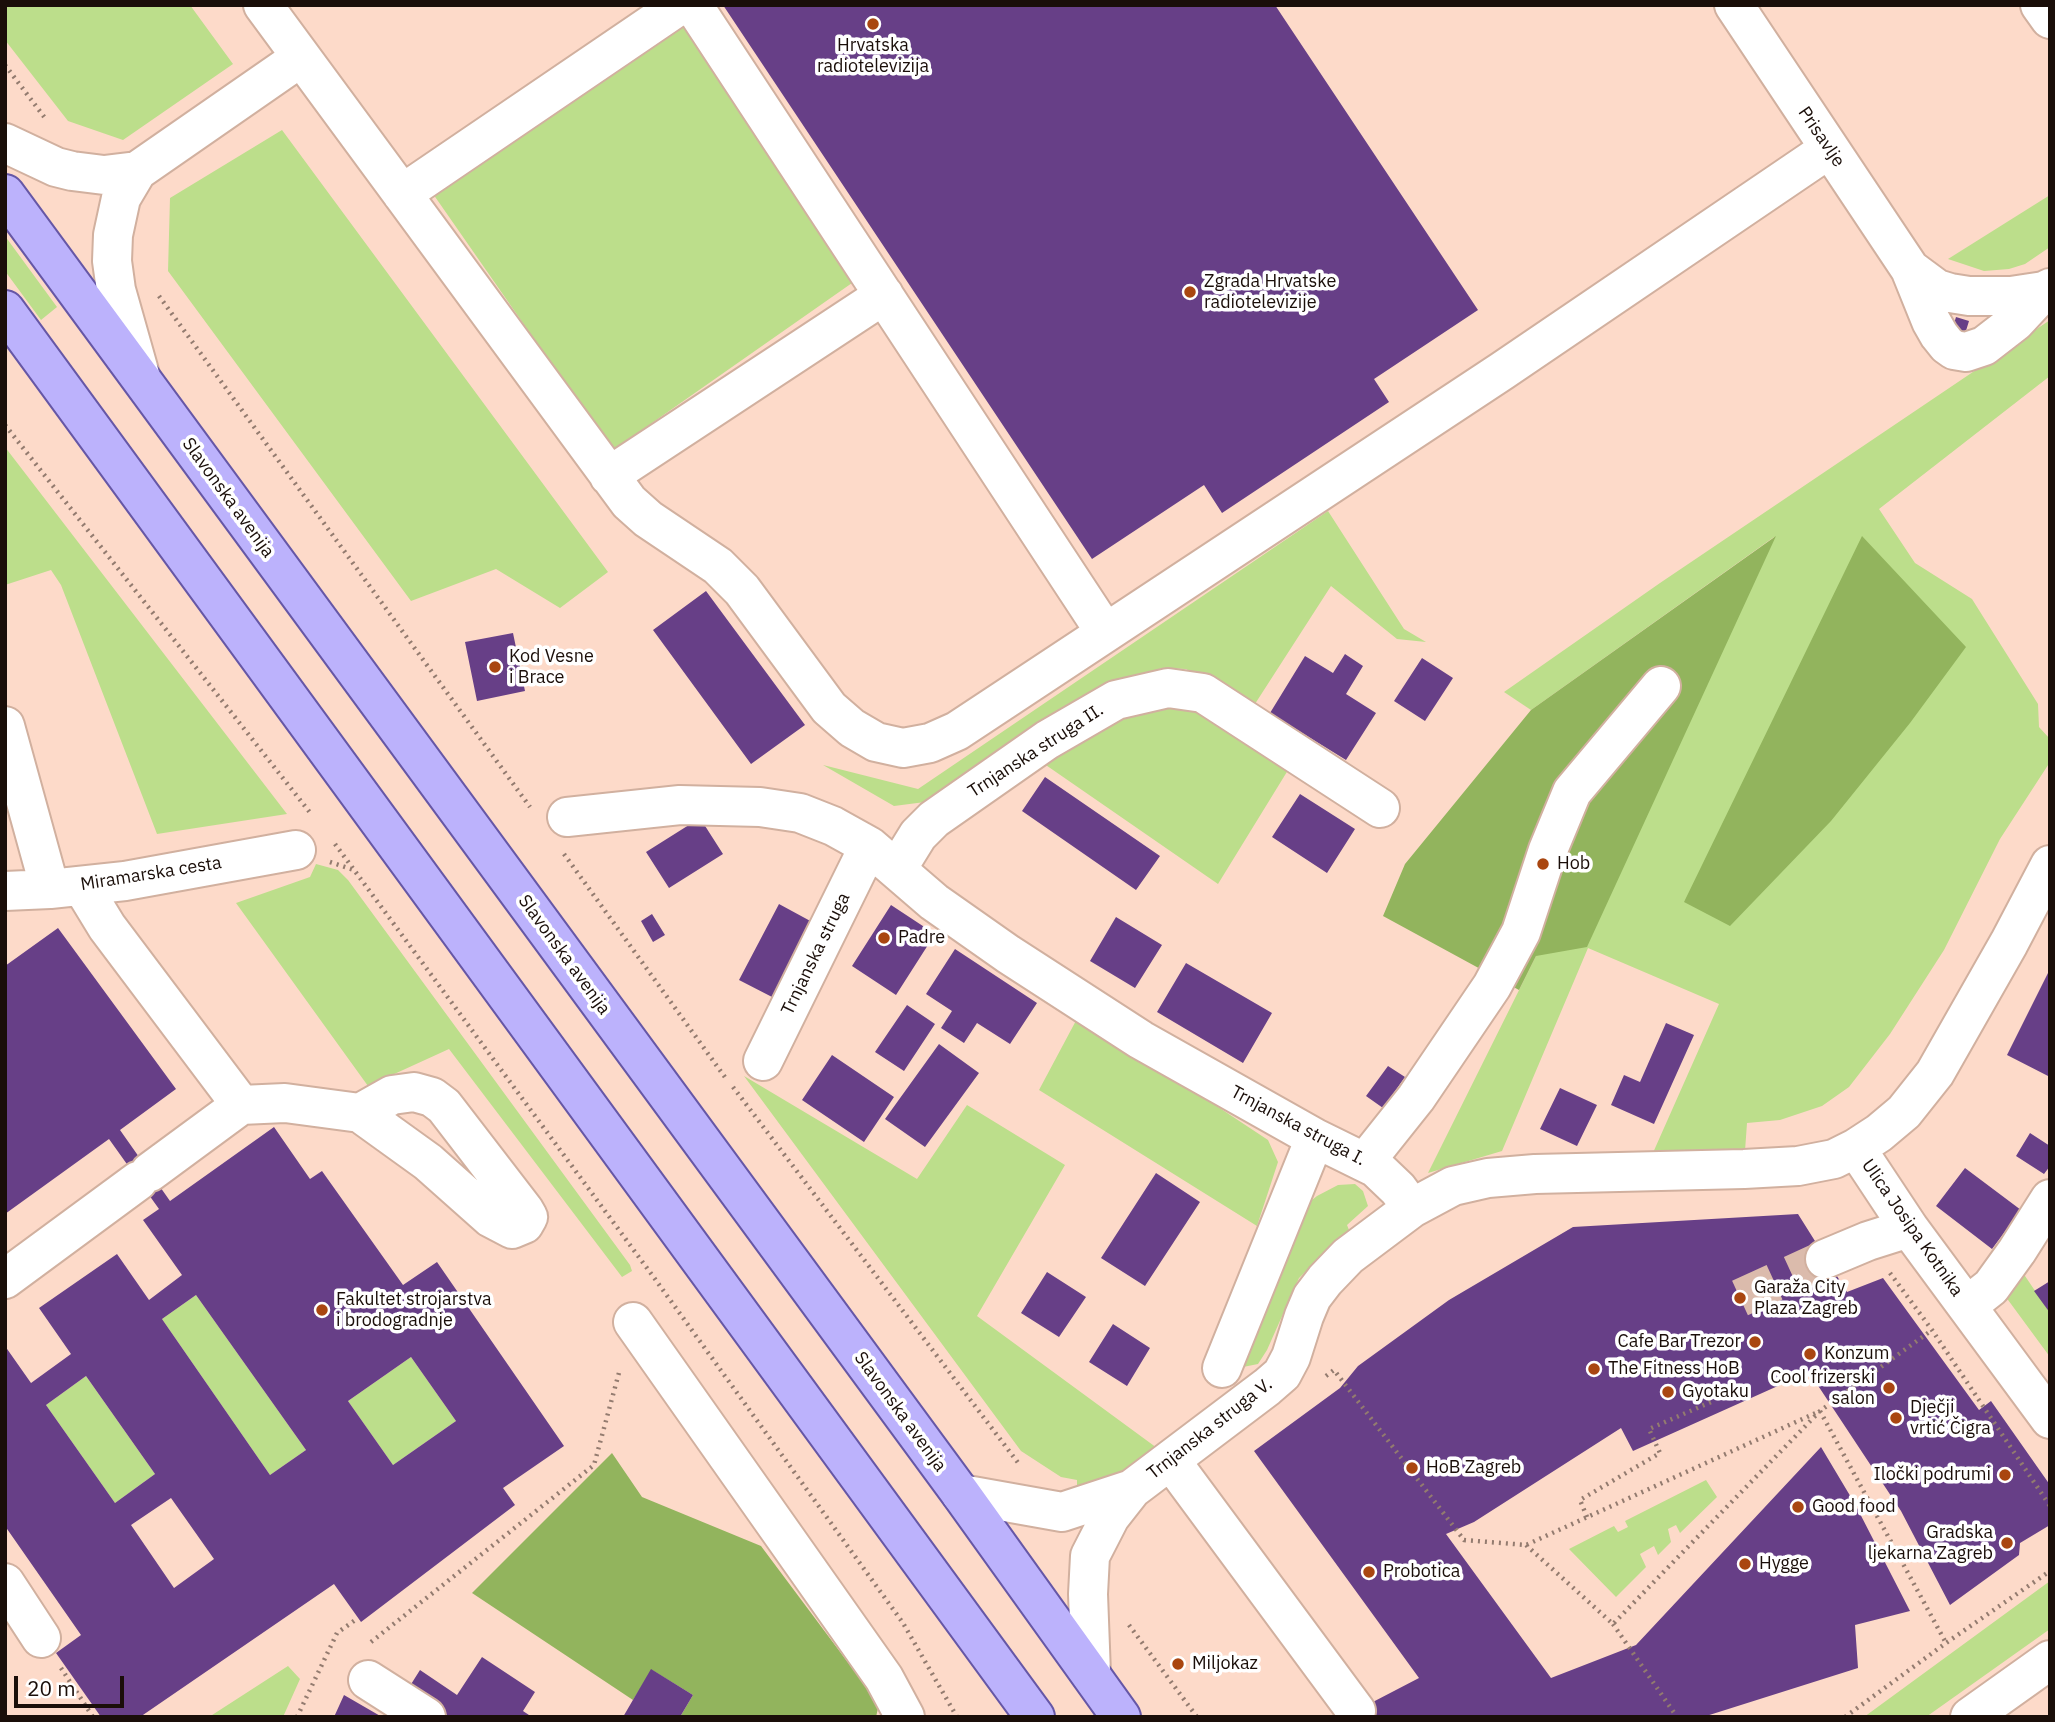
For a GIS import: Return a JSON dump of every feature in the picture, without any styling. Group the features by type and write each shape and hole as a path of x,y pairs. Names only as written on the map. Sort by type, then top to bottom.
{"main road":[{"name":"Slavonska avenija","path":"5,194 1122,1717"},
{"path":"5,310 1035,1717"}],"street":[{"path":"263,5 629,502 648,519 718,566 742,590 829,708 852,728 876,742 903,748 930,743 957,732 1502,371 1829,149"},
{"path":"401,194 680,5"},
{"path":"693,5 1105,632"},
{"name":"Prisavlje","path":"1734,5 1910,269 1939,335 1954,350 1966,352 1984,346 2015,323 2047,289"},
{"path":"2040,5 2050,19"},
{"path":"142,380 116,290 112,261 113,235 121,198 137,172 300,58"},
{"path":"5,143 56,167 90,175 137,172"},
{"name":"Prisavlje","path":"1910,269 1937,289 1969,296 2011,296 2047,289"},
{"path":"608,476 884,295"},
{"path":"1365,1162 1416,1098 1492,986 1521,932 1548,850 1572,792 1661,686"},
{"name":"Trnjanska struga II.","path":"883,858 1047,740 1116,700 1168,688 1203,692 1380,808"},
{"path":"5,726 66,887 97,913 241,1105"},
{"path":"555,827 681,805 760,807 800,813 833,826 883,858"},
{"name":"Miramarska cesta","path":"5,891 125,881 314,836"},
{"name":"Trnjanska struga I.","path":"883,858 934,902 1008,954 1118,1025 1315,1138 1376,1168 1398,1189 1412,1208"},
{"name":"Trnjanska struga","path":"763,1061 883,858"},
{"name":"Ulica Josipa Kotnika","path":"2050,865 1935,1073 1904,1112 1856,1148 1909,1228 2050,1419"},
{"path":"5,1279 241,1105 285,1103 360,1113"},
{"path":"1222,1368 1315,1138"},
{"path":"1412,1208 1453,1186 1488,1178 1798,1166 1834,1159 1856,1148"},
{"path":"1967,1306 1991,1287 2050,1199"},
{"name":"Trnjanska struga V.","path":"1132,1489 1282,1374 1291,1357 1312,1297 1325,1280 1348,1256 1412,1208"},
{"path":"1825,1259 1909,1228"},
{"path":"633,1322 884,1678 905,1717"},
{"path":"1171,1461 1356,1711"},
{"path":"961,1494 1062,1512 1132,1489"},
{"path":"1091,1674 1088,1594 1090,1556 1110,1517 1132,1489"},
{"path":"5,1583 41,1638"},
{"path":"1970,1717 2050,1660"},
{"path":"367,1663 426,1717"}],"path":[{"path":"5,65 48,121"},
{"path":"159,296 555,827 751,1111 1014,1460"},
{"path":"5,425 314,836 663,1290 895,1612 957,1717"},
{"path":"1884,1265 1932,1330 2050,1506"},
{"path":"367,1663 594,1465 633,1322"},
{"path":"1613,1624 1820,1411 1932,1330"},
{"path":"1323,1378 1334,1370 1464,1540 1526,1545 1820,1411"},
{"path":"1587,1517 1580,1500 1660,1453 1649,1429 1711,1402"},
{"path":"1820,1411 1945,1643"},
{"path":"1526,1545 1613,1624 1677,1717"},
{"path":"1845,1717 1945,1643 2050,1571"},
{"path":"1122,1615 1197,1717"},
{"path":"297,1717 337,1633 358,1618"},
{"path":"41,1638 93,1717"}],"green space":[{"path":"5,5 190,5 233,64 123,140 68,121 5,40"},
{"path":"682,17 862,276 612,451 431,191"},
{"path":"282,130 608,572 560,608 496,569 411,601 168,271 170,198"},
{"path":"2050,195 2050,247 2025,264 2009,269 1984,271 1948,259"},
{"path":"5,236 57,307 41,320 5,271"},
{"path":"2050,320 2050,376 1879,509 1915,563 1972,599 2038,704 2039,727 2050,739 2050,762 2000,839 1944,950 1890,1034 1849,1087 1822,1106 1780,1120 1747,1123 1745,1151 1652,1155 1719,1004 1588,948 1502,1151 1428,1173 1536,956 1774,537 1531,710 1504,692 1660,583"},
{"path":"5,447 287,814 157,834 61,585 51,570 5,585"},
{"path":"1328,511 1404,629 1426,642 1397,639 1331,586 1253,707 1186,669 1162,668 1115,685 925,802 894,806 823,765 918,789"},
{"path":"1776,536 1587,947 1536,956 1519,990 1383,916 1405,864 1531,710"},
{"path":"1862,536 1966,647 1910,723 1831,821 1730,926 1684,902"},
{"path":"1188,703 1293,762 1218,884 1040,761 1108,720"},
{"path":"316,864 338,870 348,880 632,1271 622,1277 449,1049 368,1086 236,903 310,877"},
{"path":"1079,1015 1268,1140 1278,1162 1257,1226 1039,1090"},
{"path":"744,1076 917,1179 967,1105 1065,1165 977,1316 1157,1448 1098,1487 1077,1492 1077,1480 1061,1477 1021,1451"},
{"path":"1355,1184 1363,1191 1368,1206 1347,1225 1349,1230 1299,1278 1267,1350 1258,1364 1243,1367 1307,1204 1338,1185"},
{"path":"2023,1273 2050,1313 2050,1357 2000,1289"},
{"path":"196,1295 306,1450 270,1475 162,1319"},
{"path":"411,1357 456,1421 393,1465 348,1401"},
{"path":"86,1376 155,1474 115,1503 46,1405"},
{"path":"612,1453 642,1497 761,1546 879,1704 876,1717 680,1717 693,1695 652,1670 633,1700 472,1593"},
{"path":"1706,1480 1717,1497 1680,1533 1676,1525 1668,1529 1671,1542 1658,1555 1654,1546 1640,1554 1646,1567 1616,1597 1569,1549 1614,1526 1618,1532 1628,1527 1625,1521"},
{"path":"2050,1581 2050,1629 1926,1717 1864,1717"},
{"path":"288,1666 300,1679 283,1717 209,1717"}],"building":[{"name":"Zgrada Hrvatske radiotelevizije","path":"723,5 1275,5 1478,310 1374,379 1389,402 1222,513 1204,485 1092,559"},
{"path":"1956,317 1969,321 1965,334 1952,330"},
{"path":"706,591 805,725 751,764 653,630"},
{"name":"Kod Vesne i Brace","path":"513,633 525,691 477,701 465,642"},
{"path":"1345,654 1363,666 1346,694 1376,713 1346,760 1270,713 1305,656 1333,673"},
{"path":"1422,658 1453,678 1425,721 1394,701"},
{"path":"1045,777 1160,856 1136,890 1022,811"},
{"path":"1300,794 1355,829 1327,873 1272,837"},
{"path":"700,818 723,854 669,888 646,852"},
{"path":"779,904 814,923 774,998 739,980"},
{"path":"891,905 935,934 896,995 852,966"},
{"path":"652,914 665,935 653,942 641,921"},
{"path":"1116,917 1162,945 1135,988 1090,961"},
{"path":"58,928 176,1089 120,1130 170,1201 274,1127 310,1179 322,1171 403,1285 437,1262 564,1446 503,1488 515,1505 361,1622 334,1584 140,1717 101,1717 56,1653 81,1635 5,1526 5,1346 31,1383 71,1354 39,1308 117,1254 149,1300 182,1275 143,1220 159,1209 109,1139 5,1214 5,966","holes":["196,1295 306,1450 270,1475 162,1319","411,1357 456,1421 393,1465 348,1401","86,1376 155,1474 115,1503 46,1405","171,1498 214,1559 174,1588 131,1525"]},
{"path":"955,949 1037,1003 1010,1044 977,1023 964,1043 941,1028 952,1011 926,994"},
{"path":"1186,963 1272,1013 1243,1063 1157,1012"},
{"path":"2050,969 2050,1077 2007,1055"},
{"path":"907,1005 935,1024 904,1071 875,1052"},
{"path":"1666,1023 1694,1035 1654,1124 1611,1105 1624,1075 1640,1082"},
{"path":"939,1044 979,1073 925,1147 885,1119"},
{"path":"832,1055 894,1097 864,1142 802,1100"},
{"path":"1388,1066 1405,1077 1383,1108 1366,1096"},
{"path":"1560,1088 1597,1105 1577,1146 1540,1129"},
{"path":"2030,1133 2050,1146 2050,1166 2044,1174 2016,1156"},
{"path":"1965,1168 2021,1210 1992,1249 1936,1206"},
{"path":"1156,1173 1200,1202 1145,1286 1101,1258"},
{"name":"HoB Zagreb","path":"1798,1214 1847,1292 1883,1278 1979,1410 1991,1401 2050,1485 2050,1525 2020,1543 2019,1555 1950,1605 1901,1511 1809,1372 1633,1451 1621,1428 1474,1522 1446,1534 1551,1678 1636,1645 1821,1447 1855,1504 1910,1611 1855,1625 1858,1668 1703,1717 1344,1717 1419,1678 1254,1451 1340,1388 1358,1366 1449,1300 1573,1227"},
{"path":"1047,1272 1086,1297 1059,1337 1021,1313"},
{"path":"2050,1281 2050,1313 2034,1291"},
{"path":"1113,1324 1150,1348 1127,1386 1089,1362"},
{"path":"482,1657 535,1692 523,1711 532,1717 450,1717 408,1689 420,1670 457,1695"},
{"path":"651,1669 693,1695 680,1717 623,1717"},
{"path":"344,1695 382,1717 334,1717"}],"tunnel":[{"path":"1740,1298 1825,1259"}],"place":[{"name":"Hrvatska radiotelevizija","path":"873,24"},
{"name":"Zgrada Hrvatske radiotelevizije","path":"1190,292"},
{"name":"Kod Vesne i Brace","path":"495,667"},
{"name":"Hob","path":"1543,864"},
{"name":"Padre","path":"884,938"},
{"name":"Garaža City Plaza Zagreb","path":"1740,1298"},
{"name":"Fakultet strojarstva i brodogradnje","path":"322,1310"},
{"name":"Cafe Bar Trezor","path":"1755,1342"},
{"name":"Konzum","path":"1810,1354"},
{"name":"The Fitness HoB","path":"1594,1369"},
{"name":"Cool frizerski salon","path":"1889,1388"},
{"name":"Gyotaku","path":"1668,1392"},
{"name":"Dječji vrtić Čigra","path":"1896,1418"},
{"name":"HoB Zagreb","path":"1412,1468"},
{"name":"Iločki podrumi","path":"2005,1475"},
{"name":"Good food","path":"1798,1507"},
{"name":"Gradska ljekarna Zagreb","path":"2007,1543"},
{"name":"Hygge","path":"1745,1564"},
{"name":"Probotica","path":"1369,1572"},
{"name":"Miljokaz","path":"1178,1664"}]}
